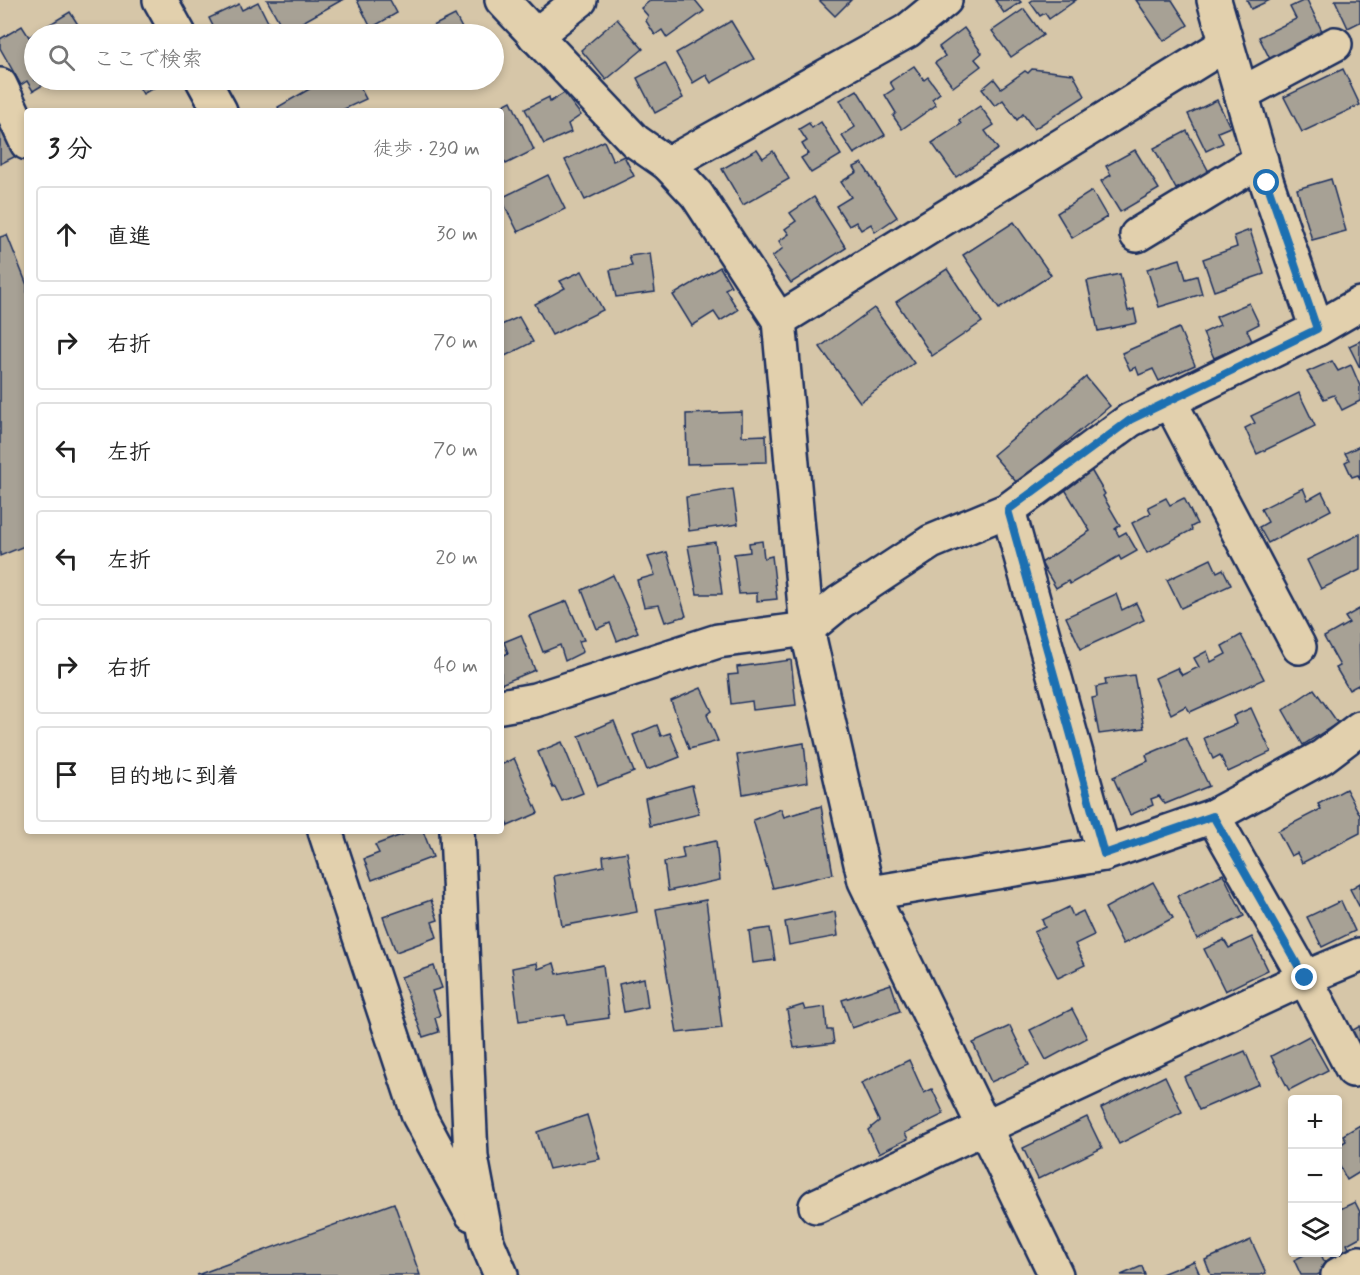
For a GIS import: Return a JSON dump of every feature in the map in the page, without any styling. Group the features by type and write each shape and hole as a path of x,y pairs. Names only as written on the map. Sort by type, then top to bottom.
{"street":[{"path":"160,0 173,24"},
{"path":"502,0 635,141 668,164 697,195 780,320 807,629 865,880 1056,1275"},
{"path":"535,36 580,0"},
{"path":"668,164 907,31 945,0"},
{"path":"1214,0 1267,183 1317,329"},
{"path":"780,320 1226,44"},
{"path":"1241,94 1335,44"},
{"path":"0,85 24,137"},
{"path":"208,90 218,108"},
{"path":"1137,235 1261,159"},
{"path":"504,705 535,700 718,641 807,629 840,602 931,543 1008,510 1130,420 1317,329 1360,303"},
{"path":"1170,402 1299,647"},
{"path":"1008,510 1104,854"},
{"path":"871,893 1104,854 1213,816 1322,757 1360,728"},
{"path":"1213,816 1305,978 1353,1070"},
{"path":"326,834 419,1116 488,1242 501,1275"},
{"path":"456,834 471,1157 488,1242"},
{"path":"816,1206 1305,978 1360,955"},
{"path":"1338,1275 1360,1263"}],"building":[{"path":"267,0 342,0 299,24 280,24"},
{"path":"357,0 390,0 397,13 378,24 369,24"},
{"path":"651,0 695,0 704,11 667,38 662,30 655,35 646,21 648,16 641,8"},
{"path":"819,0 851,0 835,16"},
{"path":"995,0 1019,0 1021,2 1004,13"},
{"path":"1033,0 1076,0 1049,19 1045,13 1040,16 1030,2"},
{"path":"1136,0 1172,0 1188,25 1164,41"},
{"path":"1247,0 1270,0 1251,9"},
{"path":"1305,0 1323,33 1270,59 1259,37 1296,19 1290,7"},
{"path":"1335,0 1360,0 1360,22 1348,28"},
{"path":"258,2 269,24 212,24 209,18 239,4 242,10"},
{"path":"1024,9 1043,35 1011,57 992,31"},
{"path":"70,12 78,24 50,24"},
{"path":"455,15 460,24 437,24"},
{"path":"617,19 643,49 606,80 581,50"},
{"path":"731,21 754,59 711,83 706,75 693,83 676,53"},
{"path":"22,26 24,29 24,83 21,85 0,48 0,39"},
{"path":"964,28 982,53 975,59 981,66 953,87 935,63 945,56 939,47"},
{"path":"665,63 683,98 655,113 637,78"},
{"path":"914,66 924,80 928,77 940,93 932,99 936,105 902,129 893,116 896,113 885,95 894,89 890,82"},
{"path":"1032,69 1073,74 1085,96 1034,129 1023,114 1017,120 1003,100 995,106 982,89 994,79 1001,88 1025,71 1028,73"},
{"path":"1343,69 1360,105 1302,132 1284,97"},
{"path":"308,90 361,90 366,99 346,108 278,107"},
{"path":"857,90 885,135 854,154 842,136 855,127 840,100"},
{"path":"564,93 581,115 568,124 571,132 544,144 525,109 549,97 550,102"},
{"path":"1217,100 1230,127 1218,132 1223,143 1206,151 1188,114"},
{"path":"511,101 534,150 506,164 504,161 504,108 498,108"},
{"path":"980,106 994,125 985,131 998,149 956,177 932,143 961,124 959,120"},
{"path":"821,122 841,155 811,173 801,158 808,154 802,144 807,141 799,129 809,123 812,128"},
{"path":"6,125 20,154 0,164 0,128"},
{"path":"1187,131 1209,172 1176,189 1154,148"},
{"path":"604,141 613,161 624,156 634,176 585,200 565,160"},
{"path":"757,149 763,158 773,151 789,179 743,205 722,169"},
{"path":"1135,150 1159,189 1120,212 1101,181 1111,175 1106,166"},
{"path":"862,163 897,217 875,232 871,224 861,230 856,222 849,226 836,206 851,197 841,182 857,172 854,167"},
{"path":"548,175 565,209 518,232 504,204 504,197"},
{"path":"1331,179 1346,231 1312,240 1297,189"},
{"path":"1092,191 1107,217 1072,238 1057,213"},
{"path":"814,197 846,248 791,283 772,257 783,248 779,241 789,234 785,229 796,221 790,213"},
{"path":"1014,222 1051,275 999,309 963,255"},
{"path":"1250,230 1264,274 1214,291 1203,259 1237,247 1234,236"},
{"path":"7,235 24,278 24,546 0,556 0,237"},
{"path":"650,253 655,292 616,297 610,270 632,266 629,256"},
{"path":"1180,259 1186,279 1197,276 1202,294 1159,307 1147,269"},
{"path":"720,267 731,286 725,289 738,310 720,321 714,312 692,326 673,295"},
{"path":"947,269 982,322 932,356 896,302"},
{"path":"582,271 603,310 552,335 535,304 565,288 560,281"},
{"path":"1120,274 1128,311 1134,309 1137,323 1098,331 1087,281"},
{"path":"1249,303 1259,324 1247,330 1252,341 1214,358 1203,333 1220,325 1216,317"},
{"path":"874,308 914,363 860,402 820,347"},
{"path":"519,317 533,342 504,356 504,324"},
{"path":"1179,328 1195,365 1159,381 1153,369 1139,375 1136,367 1130,370 1122,353"},
{"path":"1360,341 1360,368 1349,346"},
{"path":"1332,361 1338,371 1351,365 1360,386 1360,401 1342,410 1334,395 1324,399 1307,372"},
{"path":"1086,377 1110,406 1017,483 993,455"},
{"path":"1299,393 1315,426 1257,454 1245,428 1255,423 1251,416"},
{"path":"742,412 742,436 766,435 767,462 687,464 686,414"},
{"path":"1360,446 1360,480 1358,475 1352,477 1345,462 1349,460 1345,453"},
{"path":"1091,470 1120,525 1115,529 1119,536 1126,532 1137,551 1121,560 1119,556 1070,584 1068,581 1056,588 1041,563 1090,531 1063,486"},
{"path":"1303,488 1308,500 1322,492 1331,510 1268,543 1259,527 1268,522 1261,509"},
{"path":"733,489 738,524 689,531 686,497"},
{"path":"1166,498 1170,505 1184,498 1197,524 1191,527 1192,530 1147,553 1132,523 1151,513 1148,507"},
{"path":"1360,534 1360,570 1321,589 1307,560"},
{"path":"762,541 764,558 772,556 777,599 757,601 757,593 739,594 734,554 750,552 749,543"},
{"path":"715,542 722,594 697,594 688,546"},
{"path":"667,552 686,616 665,622 659,605 644,607 637,580 655,575 648,557"},
{"path":"1211,559 1217,572 1223,569 1231,585 1181,608 1167,580"},
{"path":"613,575 638,632 617,641 610,623 597,629 582,590"},
{"path":"1116,594 1122,610 1136,603 1144,620 1081,649 1066,617"},
{"path":"567,601 584,640 579,641 583,652 565,661 560,645 543,652 529,616"},
{"path":"1359,609 1360,684 1349,690 1336,668 1340,666 1324,637 1349,623 1345,617"},
{"path":"521,635 535,670 504,683 504,655 508,653 504,642"},
{"path":"1241,635 1264,679 1190,712 1186,706 1171,714 1155,678 1177,668 1182,675 1199,667 1194,658 1207,651 1211,662 1226,654 1222,646"},
{"path":"791,660 796,705 753,710 752,701 731,704 728,675 738,674 737,667"},
{"path":"1134,675 1144,728 1099,734 1092,698 1097,697 1096,687 1106,685 1105,679"},
{"path":"701,688 712,711 707,715 718,741 689,749 671,701"},
{"path":"1314,689 1338,723 1303,745 1283,710"},
{"path":"1251,708 1271,752 1228,772 1220,755 1213,759 1204,738 1236,724 1233,716"},
{"path":"614,721 634,772 598,786 579,736"},
{"path":"657,725 661,736 670,733 680,757 647,770 633,735"},
{"path":"1186,738 1209,786 1165,804 1159,796 1151,799 1153,805 1130,815 1113,777 1148,761 1146,755"},
{"path":"562,742 583,793 562,801 555,787 553,788 538,752"},
{"path":"804,743 808,782 743,794 737,755"},
{"path":"514,758 538,813 508,826 504,817 504,763"},
{"path":"692,785 699,814 650,826 645,798"},
{"path":"1346,789 1360,815 1360,833 1302,863 1297,853 1291,856 1278,831 1321,809 1318,804"},
{"path":"821,806 833,874 773,888 753,820 781,809 784,817"},
{"path":"404,834 424,834 433,857 372,880 364,859 379,853 375,845"},
{"path":"716,841 720,880 668,891 664,862 684,858 682,848"},
{"path":"627,852 637,912 562,926 554,876 604,866 603,856"},
{"path":"1223,874 1244,916 1197,939 1177,896"},
{"path":"1153,882 1173,918 1123,944 1105,908"},
{"path":"1360,883 1360,908 1350,889"},
{"path":"431,900 438,920 432,922 437,937 396,952 383,917"},
{"path":"706,900 722,1028 677,1033 656,909"},
{"path":"1341,901 1355,931 1322,947 1307,917"},
{"path":"1069,907 1073,916 1083,911 1094,935 1075,944 1085,965 1058,978 1034,932 1045,927 1042,920"},
{"path":"835,912 838,936 789,945 785,922"},
{"path":"770,928 775,960 753,963 749,931"},
{"path":"1252,937 1268,970 1225,991 1204,949 1224,940 1229,948"},
{"path":"537,963 538,969 554,963 557,974 603,965 609,1018 567,1024 565,1015 519,1021 512,968"},
{"path":"434,966 442,988 432,991 440,1015 435,1018 439,1032 423,1037 401,977"},
{"path":"644,978 648,1007 624,1012 619,984"},
{"path":"891,984 900,1011 852,1028 842,1000"},
{"path":"803,1005 805,1010 825,1007 827,1030 832,1030 834,1043 794,1048 787,1010"},
{"path":"1072,1009 1087,1038 1046,1060 1030,1030"},
{"path":"1010,1026 1029,1065 991,1082 973,1043"},
{"path":"1360,1026 1360,1056 1348,1033"},
{"path":"1309,1036 1328,1070 1289,1090 1271,1056"},
{"path":"1245,1051 1259,1084 1199,1110 1184,1077"},
{"path":"909,1060 924,1093 932,1089 944,1114 905,1133 908,1139 879,1153 868,1130 879,1121 861,1083"},
{"path":"1165,1076 1182,1112 1119,1144 1101,1108"},
{"path":"587,1115 600,1159 549,1169 537,1132"},
{"path":"1087,1117 1102,1148 1038,1179 1023,1148"},
{"path":"1360,1125 1360,1172 1347,1180 1342,1171 1342,1144 1346,1141 1343,1135"},
{"path":"1355,1202 1360,1212 1360,1237 1347,1244 1353,1257 1336,1266 1331,1257 1342,1257 1342,1208"},
{"path":"394,1203 420,1275 197,1275"},
{"path":"1251,1240 1266,1273 1211,1275 1205,1260"},
{"path":"1300,1257 1322,1257 1328,1270 1317,1275 1301,1275 1294,1260"},
{"path":"1194,1261 1200,1275 1159,1275"},
{"path":"1142,1266 1145,1275 1121,1275"}],"route":[{"path":"1267,183 1317,329 1130,420 1008,510 1104,854 1213,816 1305,978"}]}
